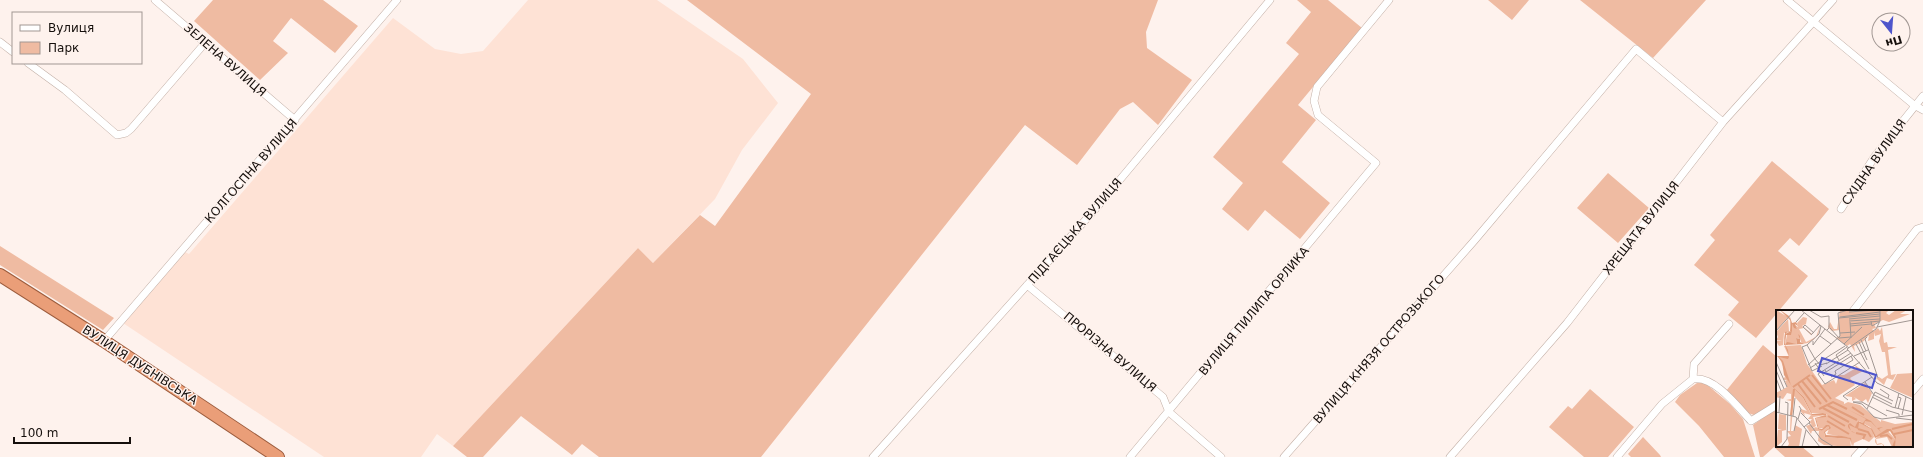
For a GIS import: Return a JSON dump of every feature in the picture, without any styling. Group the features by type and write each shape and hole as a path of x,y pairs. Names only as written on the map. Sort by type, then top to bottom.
{"highway":[{"name":"ВУЛИЦЯ ДУБНІВСЬКА","path":"0,276 104,341 278,457"}],"street":[{"name":"ЗЕЛЕНА ВУЛИЦЯ","path":"155,0 295,120"},
{"name":"КОЛГОСПНА ВУЛИЦЯ","path":"104,341 397,0"},
{"name":"ПІДГАЄЦЬКА ВУЛИЦЯ","path":"873,457 1098,206 1270,0"},
{"name":"ВУЛИЦЯ ПИЛИПА ОРЛИКА","path":"1130,457 1376,163 1318,115 1314,101 1317,87 1389,0"},
{"path":"1787,0 1914,105 1923,110"},
{"name":"ХРЕЩАТА ВУЛИЦЯ","path":"1450,457 1567,323 1723,122 1833,0"},
{"path":"0,42 12,51"},
{"path":"29,64 65,90 117,135 122,135 131,129 205,43"},
{"name":"ВУЛИЦЯ КНЯЗЯ ОСТРОЗЬКОГО","path":"1284,457 1474,241 1636,49 1723,122"},
{"name":"СХІДНА ВУЛИЦЯ","path":"1841,209 1876,156 1914,105 1923,96"},
{"path":"1854,310 1917,229 1923,227"},
{"name":"ПРОРІЗНА ВУЛИЦЯ","path":"1027,285 1163,397 1169,412 1221,457"},
{"path":"1693,379 1694,364 1729,324"},
{"path":"1617,457 1662,404 1693,379 1701,378 1713,383 1751,421 1776,406"},
{"path":"1913,391 1923,379"},
{"path":"1855,457 1864,447"}],"shaded area":[{"path":"528,0 657,0 743,59 778,103 742,150 715,199 653,263 638,248 453,446 437,434 421,457 324,457 123,323 185,252 189,254 393,18 435,49 461,54 483,51"}],"green space":[{"path":"213,0 323,0 358,26 335,53 291,18 273,41 288,53 260,80 194,21"},
{"path":"687,0 1158,0 1146,32 1147,48 1192,80 1158,125 1133,102 1120,109 1077,165 1025,125 761,457 599,457 582,444 572,455 521,416 483,457 467,457 453,446 638,248 653,263 700,215 715,226 811,94"},
{"path":"1297,0 1328,0 1362,28 1298,105 1316,120 1282,162 1330,203 1300,239 1265,210 1248,231 1222,209 1243,183 1213,157 1299,54 1286,43 1311,12"},
{"path":"1488,0 1529,0 1512,20"},
{"path":"1580,0 1706,0 1653,58"},
{"path":"1772,161 1829,209 1799,246 1790,238 1778,251 1808,276 1779,310 1776,310 1776,314 1756,338 1728,315 1739,302 1694,265 1715,240 1710,235"},
{"path":"1608,173 1649,208 1618,243 1577,208"},
{"path":"0,246 114,318 103,330 0,265"},
{"path":"1763,345 1776,356 1776,403 1754,415 1748,413 1726,391"},
{"path":"1697,383 1705,383 1730,404 1743,419 1755,457 1724,457 1699,426 1675,402 1680,395"},
{"path":"1590,389 1634,427 1608,457 1584,457 1549,427 1568,406 1572,409"},
{"path":"1776,409 1776,447 1802,447 1814,457 1785,457 1774,447 1763,457 1760,457 1753,425"},
{"path":"1643,437 1661,457 1631,457 1628,454"}]}
